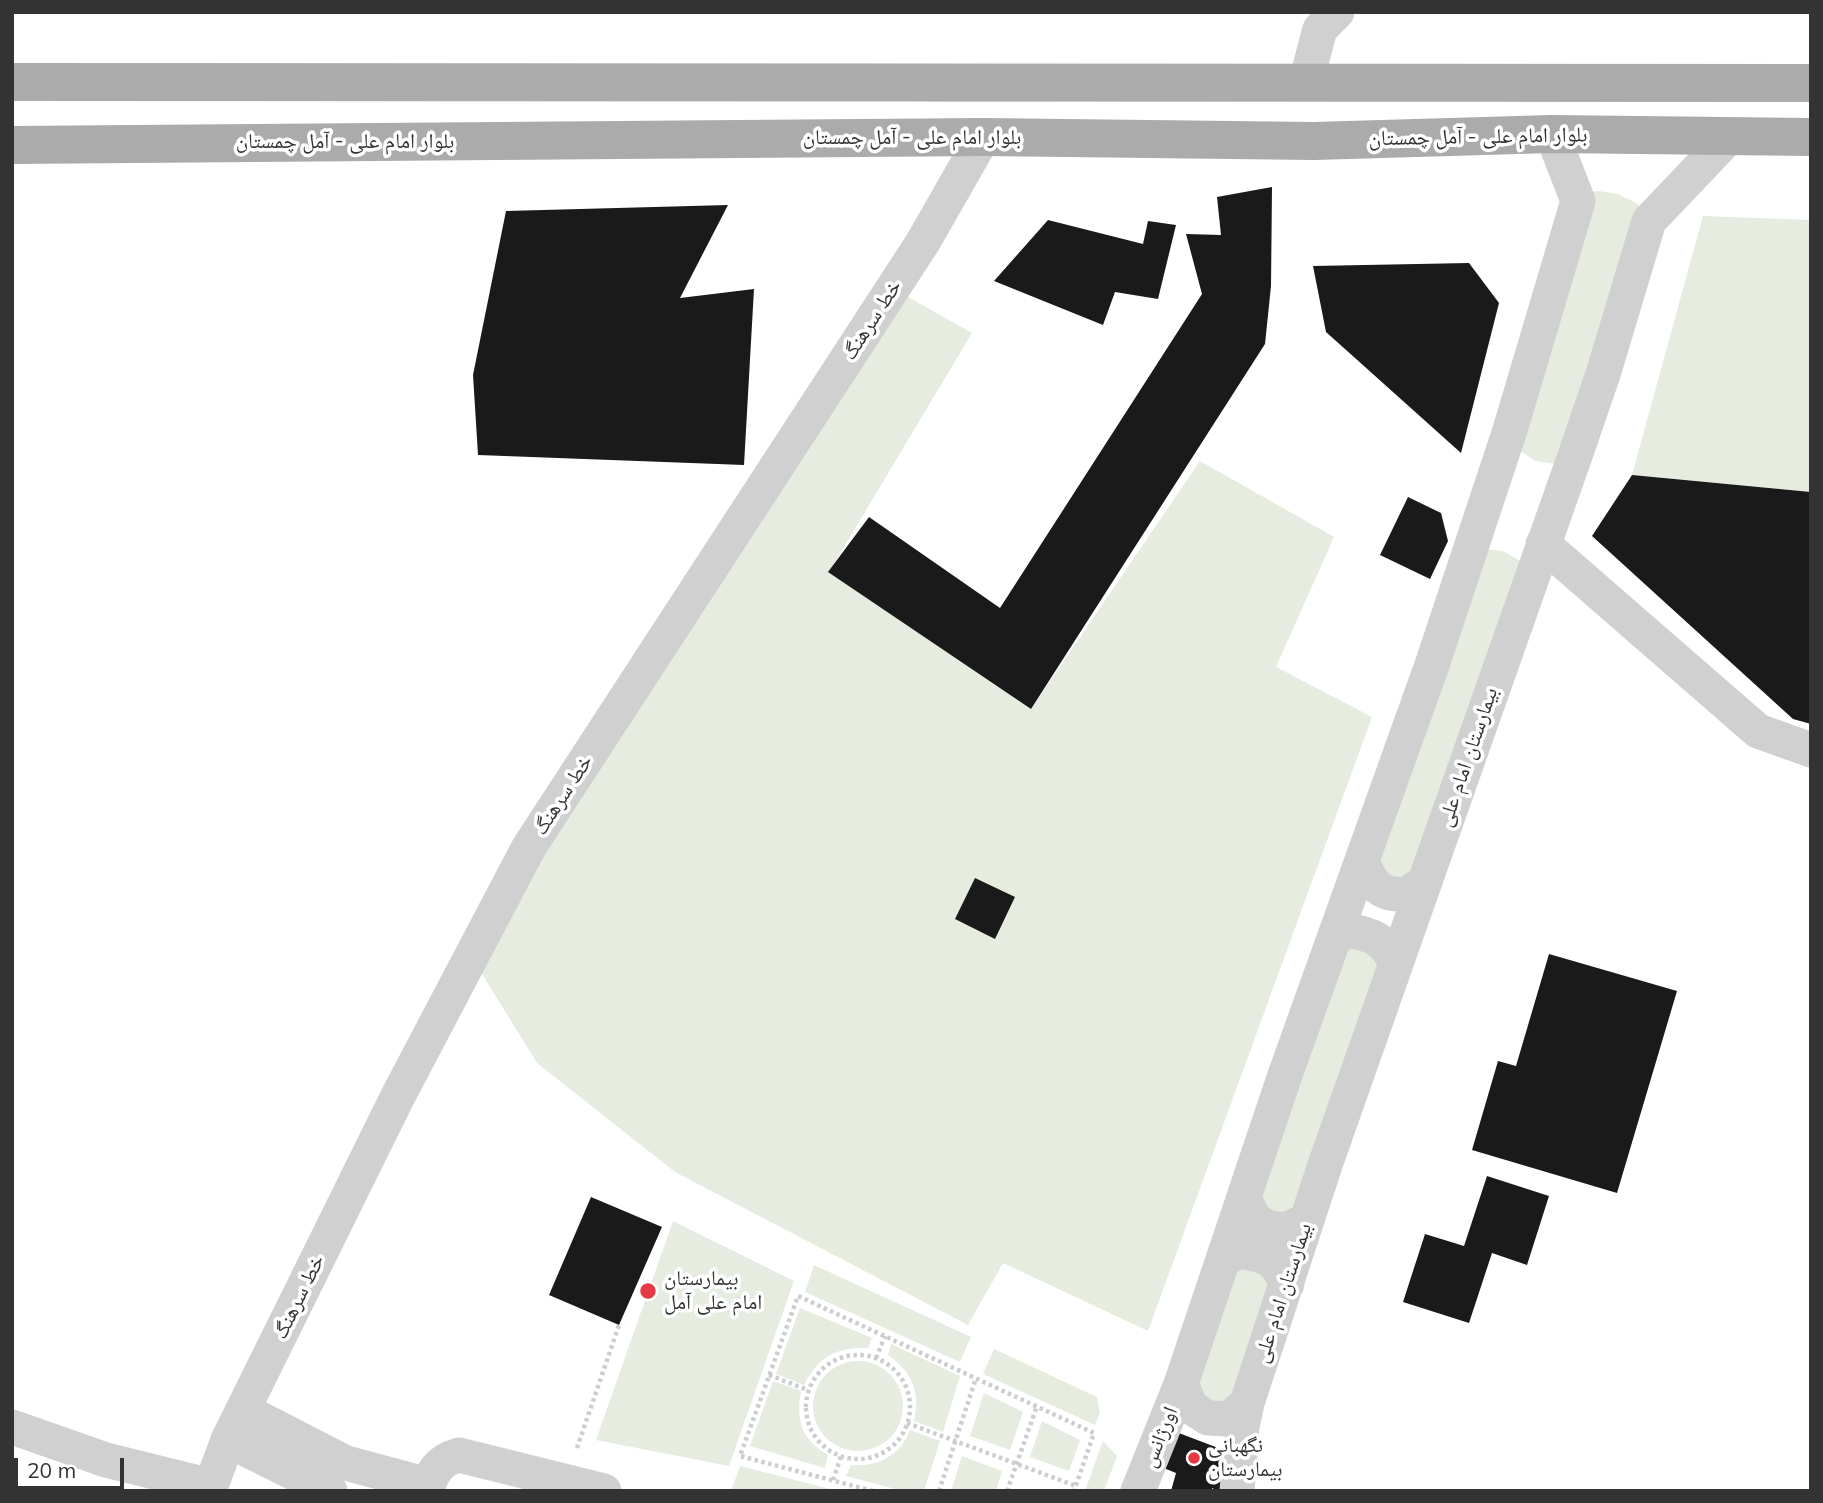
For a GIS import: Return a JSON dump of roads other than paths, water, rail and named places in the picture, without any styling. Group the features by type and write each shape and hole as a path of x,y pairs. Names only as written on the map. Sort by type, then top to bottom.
{"main road":[{"path":"12,82 1811,83"},
{"path":"1306,82 1314,141"},
{"name":"بلوار امام علی - آمل چمستان","path":"12,145 983,137 1314,141 1552,134 1811,137"}],"street":[{"path":"1306,82 1320,29 1337,12"},
{"path":"1247,1403 1229,1419 1208,1418 1191,1407 1181,1384 1334,939 1432,665 1510,430 1578,201 1552,134"},
{"name":"خط سرهنگ","path":"210,1489 236,1425 398,1096 529,847 923,242 983,137"},
{"name":"بیمارستان امام علی","path":"1238,1490 1242,1427 1247,1403 1325,1165 1600,383 1649,221 1729,137"},
{"path":"1543,544 1758,731 1811,750"},
{"path":"1362,861 1370,881 1385,892 1406,894 1424,883"},
{"path":"1334,939 1349,930 1370,935 1387,947 1396,962"},
{"path":"1244,1198 1254,1219 1268,1228 1286,1230 1307,1220"},
{"path":"1223,1260 1240,1251 1260,1255 1277,1263 1287,1284"},
{"name":"اورژانس","path":"1138,1491 1181,1384"},
{"path":"236,1425 427,1488 436,1467 446,1459 459,1455 582,1487"},
{"path":"236,1425 330,1491"},
{"path":"12,1427 106,1460 210,1489"},
{"path":"1238,1490 1244,1491"}],"place":[{"name":"بیمارستان امام علی آمل","path":"648,1291"},
{"name":"نگهبانی بیمارستان","path":"1194,1458"}]}
